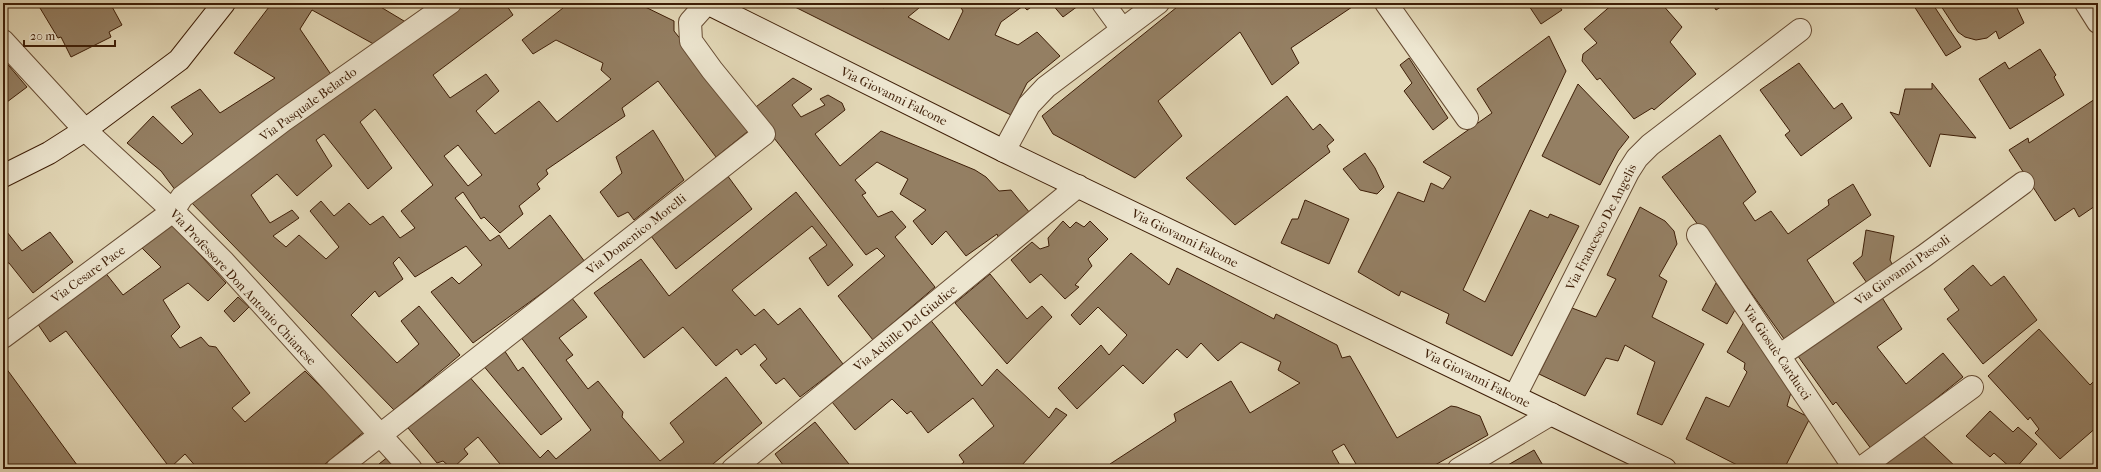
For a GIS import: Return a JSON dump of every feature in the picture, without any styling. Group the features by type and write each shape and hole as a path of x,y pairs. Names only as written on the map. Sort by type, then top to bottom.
{"street":[{"path":"3,176 49,153 86,130 178,60 224,3"},
{"name":"Via Pasquale Belardo","path":"173,211 182,197 284,120 450,3"},
{"name":"Via Domenico Morelli","path":"337,469 764,134 712,70 691,41 690,22 707,3"},
{"name":"Via Giovanni Falcone","path":"707,3 1004,151 1665,469"},
{"path":"1103,3 1122,29"},
{"path":"1004,151 1029,105 1046,87 1158,3"},
{"path":"1386,3 1467,118"},
{"path":"2086,3 2098,22"},
{"name":"Via Francesco De Angelis","path":"1515,396 1624,179 1637,158 1650,145 1800,30"},
{"name":"Via Professore Don Antonio Chianese","path":"3,41 86,130 173,211 224,262 411,469"},
{"name":"Via Giovanni Pascoli","path":"1779,356 1924,256 2023,183"},
{"name":"Via Achille Del Giudice","path":"733,469 1078,186"},
{"name":"Via Cesare Pace","path":"3,337 173,211"},
{"name":"Via Giosuè Carducci","path":"1698,236 1855,469"},
{"path":"1860,469 1972,387"},
{"path":"1459,469 1551,414"}],"building":[{"path":"37,3 110,3 122,25 109,32 111,37 71,57 61,37 58,38"},
{"path":"272,3 374,3 409,24 379,47 312,10 300,29 332,76 176,191 161,171 127,143 153,116 182,144 193,134 171,107 200,89 220,113 275,78 234,53"},
{"path":"462,3 505,3 513,15 433,75 450,98 486,74 499,91 476,111 495,134 539,101 557,122 611,79 601,70 603,63 556,40 533,54 522,40 563,8 554,3 637,3 674,21 674,31 752,128 716,157 658,81 622,108 625,116 546,170 548,174 537,184 540,189 519,206 523,214 500,233 484,217 481,219 463,192 455,198 490,241 499,235 509,249 550,215 585,262 473,343 431,292 452,277 459,284 482,265 466,246 415,277 399,257 393,263 403,279 379,297 375,291 351,315 397,363 419,344 401,321 419,306 460,355 394,410 187,198","holes":["375,109 433,185 401,211 415,228 400,238 383,216 370,225 349,203 334,216 321,201 310,211 339,247 326,259 299,235 286,247 273,236 299,218 292,210 270,223 251,195 277,174 297,196 332,166 316,140 324,134 368,189 392,168 360,122","458,145 482,175 468,186 444,156"]},
{"path":"787,3 874,3 884,8 889,3 925,3 908,17 949,40 963,11 958,3 1037,3 1027,10 1023,6 1001,22 995,35 1018,45 1037,32 1060,56 1027,83 1011,115"},
{"path":"1051,3 1082,3 1063,17"},
{"path":"1182,3 1358,3 1291,48 1299,63 1272,85 1240,32 1158,101 1182,136 1135,178 1053,134 1042,116"},
{"path":"1527,3 1557,3 1562,10 1541,24"},
{"path":"1614,3 1661,3 1682,27 1670,42 1696,74 1654,110 1652,108 1634,119 1600,78 1597,80 1582,61 1583,54 1597,43 1584,29"},
{"path":"1712,3 1727,3 1716,10"},
{"path":"1912,3 1932,3 1961,47 1946,56"},
{"path":"1939,3 2025,3 2017,8 2024,23 1999,39 1996,31 1987,38 1976,40 1965,37 1958,32"},
{"path":"1549,36 1566,71 1463,290 1485,302 1530,210 1548,218 1550,214 1579,226 1512,356 1446,323 1449,314 1401,291 1399,296 1358,272 1398,192 1424,202 1431,183 1443,189 1451,177 1423,162 1492,113 1477,89"},
{"path":"2040,49 2056,75 2054,77 2064,95 2010,129 1979,79 2005,62 2009,69"},
{"path":"1409,58 1448,118 1433,130 1404,91 1412,83 1400,65"},
{"path":"3,59 27,87 3,105"},
{"path":"1799,63 1834,109 1842,103 1852,118 1801,156 1785,135 1790,131 1760,90"},
{"path":"793,78 812,89 792,105 801,117 825,105 820,99 828,95 842,103 845,110 815,134 840,166 881,131 975,170 986,177 999,191 1011,190 1030,213 999,239 997,234 966,256 946,231 932,245 913,221 926,210 900,194 908,179 877,162 855,180 866,193 862,195 878,217 892,211 906,227 895,237 935,287 873,340 838,296 885,256 877,248 866,255 752,110"},
{"path":"1932,83 1976,138 1940,134 1930,167 1890,112 1899,115 1905,89 1932,89"},
{"path":"1578,84 1629,137 1618,151 1600,185 1542,156"},
{"path":"1287,96 1313,130 1320,124 1334,140 1327,146 1330,152 1235,225 1186,178"},
{"path":"2098,97 2098,204 2079,217 2074,208 2055,221 2009,150 2028,138 2029,143"},
{"path":"653,130 684,180 634,220 628,212 618,217 600,192 622,173 616,157"},
{"path":"1720,135 1756,192 1743,203 1755,221 1771,211 1788,234 1829,205 1828,200 1853,184 1871,215 1807,260 1837,307 1787,343 1708,232 1705,234 1662,177"},
{"path":"1365,153 1375,168 1384,187 1377,194 1360,190 1343,169"},
{"path":"727,175 752,209 676,269 651,236"},
{"path":"796,192 853,265 828,286 809,258 827,245 812,226 732,290 755,316 764,309 778,325 800,308 843,364 800,397 784,378 776,384 760,365 767,359 755,344 741,355 737,349 716,366 683,327 644,358 594,293 641,259 669,296"},
{"path":"1305,200 1349,219 1329,264 1281,243 1292,219 1298,219"},
{"path":"1640,207 1665,221 1674,231 1677,244 1659,276 1667,281 1652,317 1704,344 1662,425 1637,414 1655,362 1625,345 1618,361 1606,358 1585,396 1539,374 1572,308 1596,317 1616,279 1607,275"},
{"path":"1063,221 1070,228 1076,222 1084,227 1090,221 1108,239 1088,259 1092,266 1075,285 1079,287 1065,299 1041,274 1030,283 1011,260 1032,242 1040,249 1049,246 1048,238"},
{"path":"170,222 226,283 208,301 188,283 163,300 180,327 171,336 180,348 201,337 209,346 216,347 250,393 232,408 245,422 305,371 365,431 319,469 198,469 185,454 170,468 66,331 50,342 37,323 104,271 123,295 161,267 138,244"},
{"path":"3,227 22,251 50,232 73,262 33,293 9,263 3,262"},
{"path":"1866,230 1894,236 1890,260 1893,266 1869,286 1853,263 1862,256"},
{"path":"1131,253 1169,285 1177,268 1274,319 1276,314 1337,345 1342,358 1350,356 1397,438 1451,406 1480,416 1488,435 1428,469 1377,469 1375,465 1359,469 1344,444 1332,451 1342,469 1113,469 1110,464 1176,421 1174,414 1231,381 1250,413 1300,383 1278,370 1281,362 1241,342 1218,361 1201,343 1187,358 1177,349 1143,384 1123,365 1077,409 1058,388 1101,345 1109,355 1127,335 1098,307 1080,325 1071,315"},
{"path":"1973,265 1991,286 2004,276 2037,320 1983,364 1947,319 1959,310 1944,289"},
{"path":"990,274 1027,319 1042,306 1052,317 1007,364 955,303"},
{"path":"1716,283 1735,310 1727,324 1702,310"},
{"path":"1881,296 1902,329 1877,347 1906,384 1943,353 1963,377 1872,450 1836,402 1833,405 1795,352"},
{"path":"238,297 249,307 234,322 224,311"},
{"path":"571,297 587,317 559,338 573,355 566,360 588,389 598,381 623,412 622,417 660,461 684,442 670,423 726,377 762,423 707,469 504,469 478,437 464,449 468,454 452,469 443,461 437,463 403,422 467,374 540,458 548,450 556,459 591,430 520,336"},
{"path":"929,318 982,386 997,369 1049,418 1056,408 1067,415 1022,465 1025,469 956,469 964,462 959,455 994,426 973,398 928,433 911,411 907,414 892,399 855,430 832,402"},
{"path":"1745,320 1792,389 1787,406 1810,418 1784,469 1745,469 1686,439 1706,397 1729,407 1747,372 1744,369 1745,363 1727,352"},
{"path":"2039,329 2090,385 2094,381 2098,385 2098,426 2060,459 2035,433 2039,429 2030,417 2028,420 1988,376"},
{"path":"504,350 518,371 523,367 562,419 541,435 482,364"},
{"path":"3,364 80,469 3,468"},
{"path":"1990,411 2013,432 2018,427 2037,444 2015,469 2012,469 1994,453 1990,457 1966,436"},
{"path":"815,422 853,469 786,469 775,454"},
{"path":"1921,434 1958,469 1875,469"},
{"path":"1534,450 1545,469 1501,469"},
{"path":"389,456 400,469 383,469 379,464"}]}
